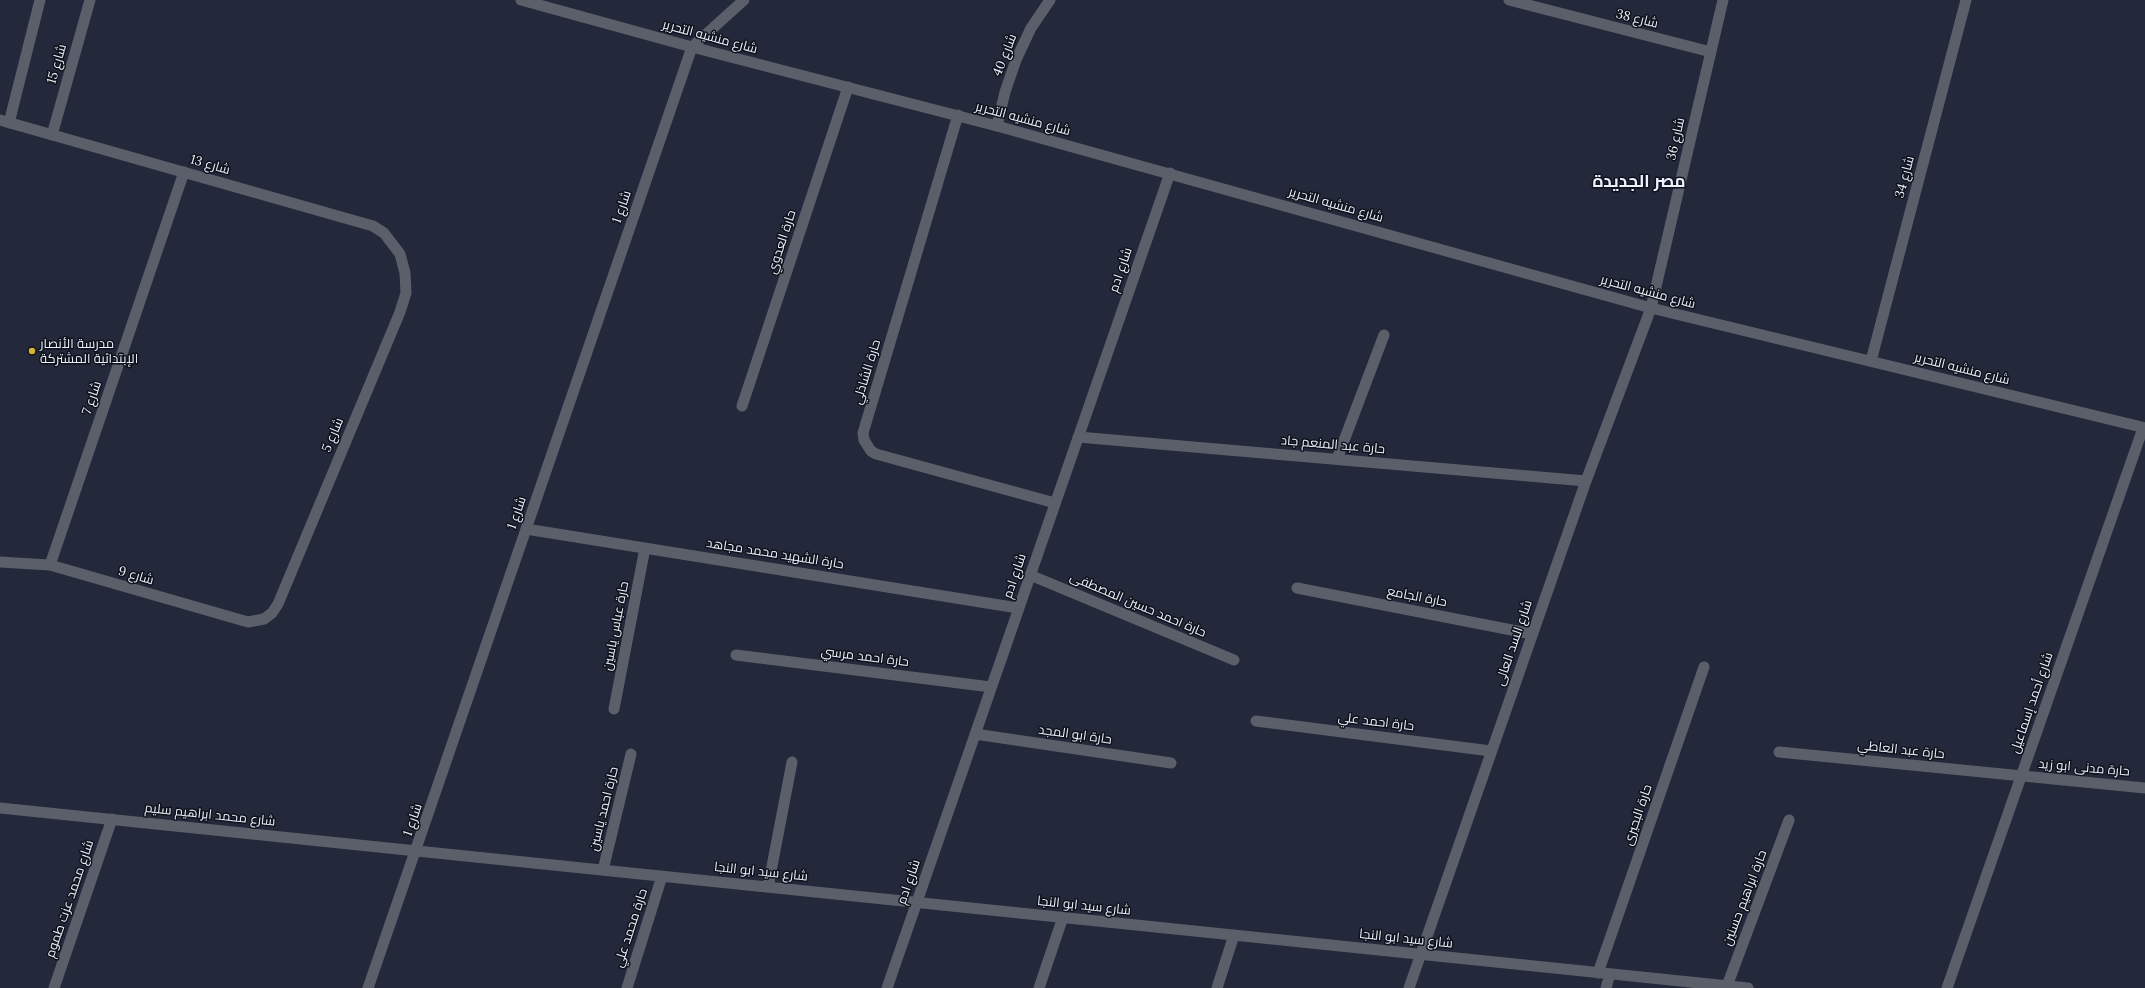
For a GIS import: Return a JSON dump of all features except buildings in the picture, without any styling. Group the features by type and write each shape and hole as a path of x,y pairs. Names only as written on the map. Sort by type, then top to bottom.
{"street":[{"path":"5,121 40,0"},
{"name":"شارع 15","path":"52,135 90,0"},
{"name":"شارع منشيه التحرير","path":"522,0 692,47 997,126 1170,173 1651,308 2144,428"},
{"path":"692,47 744,0"},
{"name":"شارع 40","path":"997,126 1005,92 1016,60 1031,28 1050,0"},
{"name":"شارع 38","path":"1509,0 1711,52"},
{"name":"شارع 36","path":"1651,308 1723,0"},
{"name":"شارع 34","path":"1871,361 1966,0"},
{"name":"شارع 1","path":"368,988 417,851 692,47"},
{"name":"حارة العدوي","path":"742,406 848,87"},
{"name":"حارة الشاذلي","path":"958,116 863,433 864,440 871,451 876,454 1055,504"},
{"name":"شارع 13","path":"5,121 373,226 384,233 400,254"},
{"name":"شارع 7","path":"50,566 184,172"},
{"name":"شارع ادم","path":"887,988 1170,173"},
{"name":"شارع 5","path":"264,619 272,613 278,604 400,312 406,293 405,273 400,254"},
{"name":"شارع السد العالى","path":"1409,988 1586,481 1651,308"},
{"path":"1337,459 1384,336"},
{"name":"شارع أحمد إسماعيل","path":"1947,988 2144,428"},
{"name":"حارة عبد المنعم جاد","path":"1078,437 1586,481"},
{"name":"حارة الشهيد محمد مجاهد","path":"526,529 1018,608"},
{"name":"حارة عباس ياسين","path":"614,709 645,548"},
{"name":"شارع 9","path":"0,562 50,566 248,622 264,619"},
{"name":"حارة احمد حسين المصطفى","path":"1030,575 1234,660"},
{"name":"حارة الجامع","path":"1297,588 1532,634"},
{"name":"حارة احمد مرسي","path":"736,655 991,687"},
{"name":"حارة البحيرى","path":"1598,973 1704,667"},
{"name":"حارة احمد علي","path":"1256,721 1492,750"},
{"name":"حارة ابو المجد","path":"975,734 1171,763"},
{"name":"حارة عبد العاطي","path":"1779,752 2021,776"},
{"name":"حارة احمد ياسين","path":"603,870 632,754"},
{"path":"768,887 792,762"},
{"name":"حارة مدنى ابو زيد","path":"2021,776 2145,788"},
{"name":"شارع محمد ابراهيم سليم","path":"0,808 417,851"},
{"name":"شارع محمد عزت طموم","path":"54,988 112,819"},
{"name":"حارة ابراهيم حسنين","path":"1727,986 1790,820"},
{"name":"شارع سيد ابو النجا","path":"417,851 1421,954 1714,986 1748,988"},
{"name":"حارة محمد علي","path":"627,988 662,876"},
{"path":"1039,988 1063,917"},
{"path":"1217,988 1234,935"},
{"path":"1606,988 1610,974"}],"place":[{"name":"مدرسة الأنصار الإبتدائية المشتركة","path":"32,351"}],"district":[{"name":"مصر الجديدة","path":"1639,182"}]}
